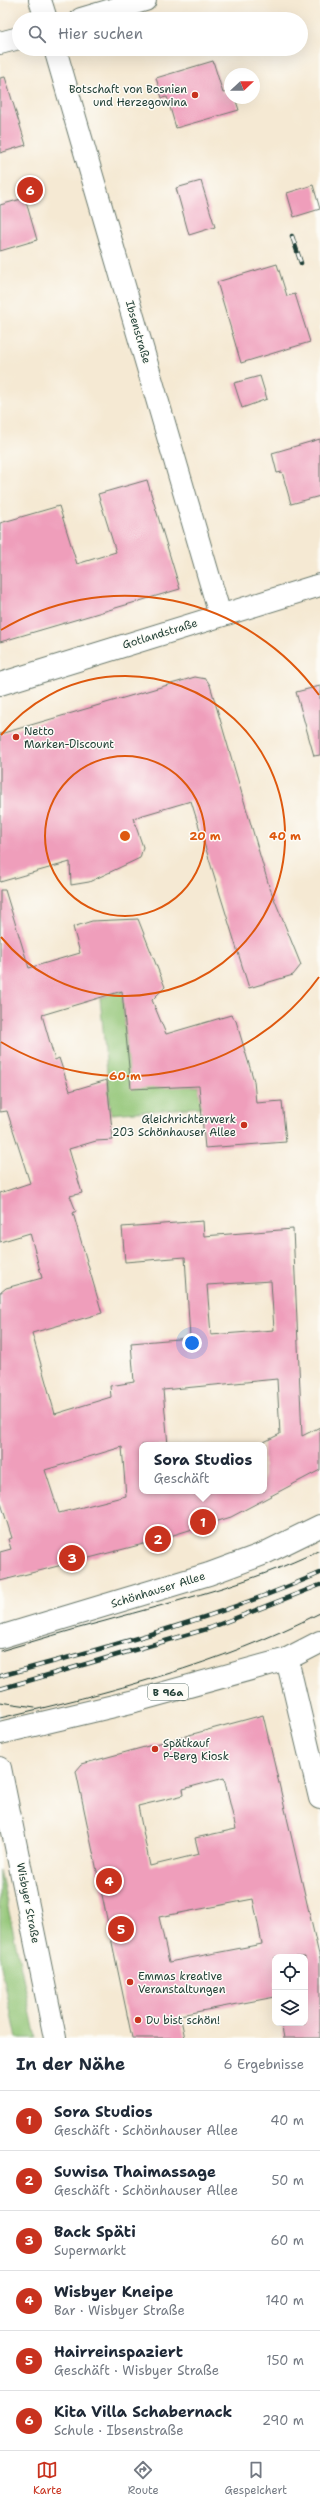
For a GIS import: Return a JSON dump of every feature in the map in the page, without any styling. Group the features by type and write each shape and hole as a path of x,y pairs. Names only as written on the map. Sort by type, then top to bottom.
{"street":[{"path":"40,0 44,12"},
{"path":"105,12 145,0"},
{"path":"0,43 12,40"},
{"name":"Ibsenstraße","path":"57,56 220,615"},
{"name":"Gotlandstraße","path":"0,684 320,585"},
{"name":"Schönhauser Allee","path":"0,1637 209,1574 263,1554 316,1528"},
{"name":"B 96a","path":"0,1733 135,1701 287,1659 320,1642"},
{"path":"287,1659 320,1798"},
{"name":"Wisbyer Straße","path":"1,1772 55,2038"}],"green space":[{"path":"122,991 131,1088 199,1086 202,1107 111,1114 100,998"},
{"path":"0,1870 36,2038 16,2038 0,1960"}],"building":[{"name":"Botschaft von Bosnien und Herzegowina","path":"213,61 224,93 224,104 237,104 239,110 176,128 167,97 162,98 156,78"},
{"path":"5,77 26,145 0,153 0,78"},
{"path":"201,181 215,227 189,235 176,188"},
{"path":"313,185 320,209 294,217 287,193"},
{"path":"25,198 37,240 0,251 0,205"},
{"path":"277,264 287,296 295,294 310,342 241,363 217,282"},
{"path":"260,376 267,399 242,408 234,383"},
{"path":"320,439 320,496 291,504 282,472 277,473 272,453"},
{"path":"147,480 180,589 0,642 0,523 59,506 77,564 116,552 98,494"},
{"path":"195,677 206,679 210,685 269,886 301,965 293,975 249,988 191,801 133,818 143,847 140,858 89,882 71,885 70,862 0,882 0,734"},
{"path":"320,686 320,755 314,756 296,692"},
{"path":"0,890 5,890 29,968 80,953 73,927 92,921 138,919 165,987 152,1000 166,1034 231,1015 236,1021 254,1081 256,1103 282,1101 286,1142 205,1148 199,1086 131,1089 122,991 42,1015 55,1060 59,1058 70,1091 107,1080 113,1140 96,1141 69,1149 82,1193 70,1196 76,1211 73,1213 102,1313 32,1333 55,1414 111,1397 110,1386 134,1382 131,1343 190,1338 185,1257 125,1262 122,1227 203,1221 204,1236 293,1229 302,1436 320,1427 320,1470 231,1517 151,1542 0,1581 0,1552 11,1549 8,1539 12,1538 0,1500 0,1293 6,1288 42,1278 30,1233 0,1242 0,1193 30,1183 7,1111 0,1112","holes":["271,1281 274,1330 211,1335 207,1285","277,1379 280,1434 264,1442 267,1442 267,1494 139,1494 139,1442 168,1442 163,1390","122,1447 126,1496 59,1513 45,1470"]},
{"path":"263,1715 320,1959 320,2038 284,2038 282,2026 308,2026 308,1954 272,1954 272,1998 180,2015 185,2038 132,2038 76,1771 82,1764","holes":["224,1778 236,1829 195,1838 199,1854 150,1866 138,1806 184,1795 183,1789","253,1899 262,1944 169,1962 159,1917"]}],"tram line":[{"path":"0,1651 241,1582 294,1562 320,1550"},
{"path":"0,1718 123,1687 204,1662 282,1631 320,1613"},
{"path":"0,1702 35,1707"}],"railway":[{"path":"292,236 301,263"},
{"path":"0,1676 122,1643 202,1618 320,1573"},
{"path":"0,1689 210,1628 320,1585"}],"place":[{"name":"Botschaft von Bosnien und Herzegowina","path":"195,95"},
{"name":"Kita Villa Schabernack","path":"30,190"},
{"name":"Netto Marken-Discount","path":"16,737"},
{"name":"Gleichrichterwerk 203 Schönhauser Allee","path":"244,1125"},
{"name":"Sora Studios","path":"203,1522"},
{"name":"Suwisa Thaimassage","path":"158,1539"},
{"name":"Back Späti","path":"72,1558"},
{"name":"Spätkauf P-Berg Kiosk","path":"155,1749"},
{"name":"Wisbyer Kneipe","path":"109,1881"},
{"name":"Hairreinspaziert","path":"121,1929"},
{"name":"Emmas kreative Veranstaltungen","path":"130,1982"},
{"name":"Du bist schön!","path":"138,2020"}]}
